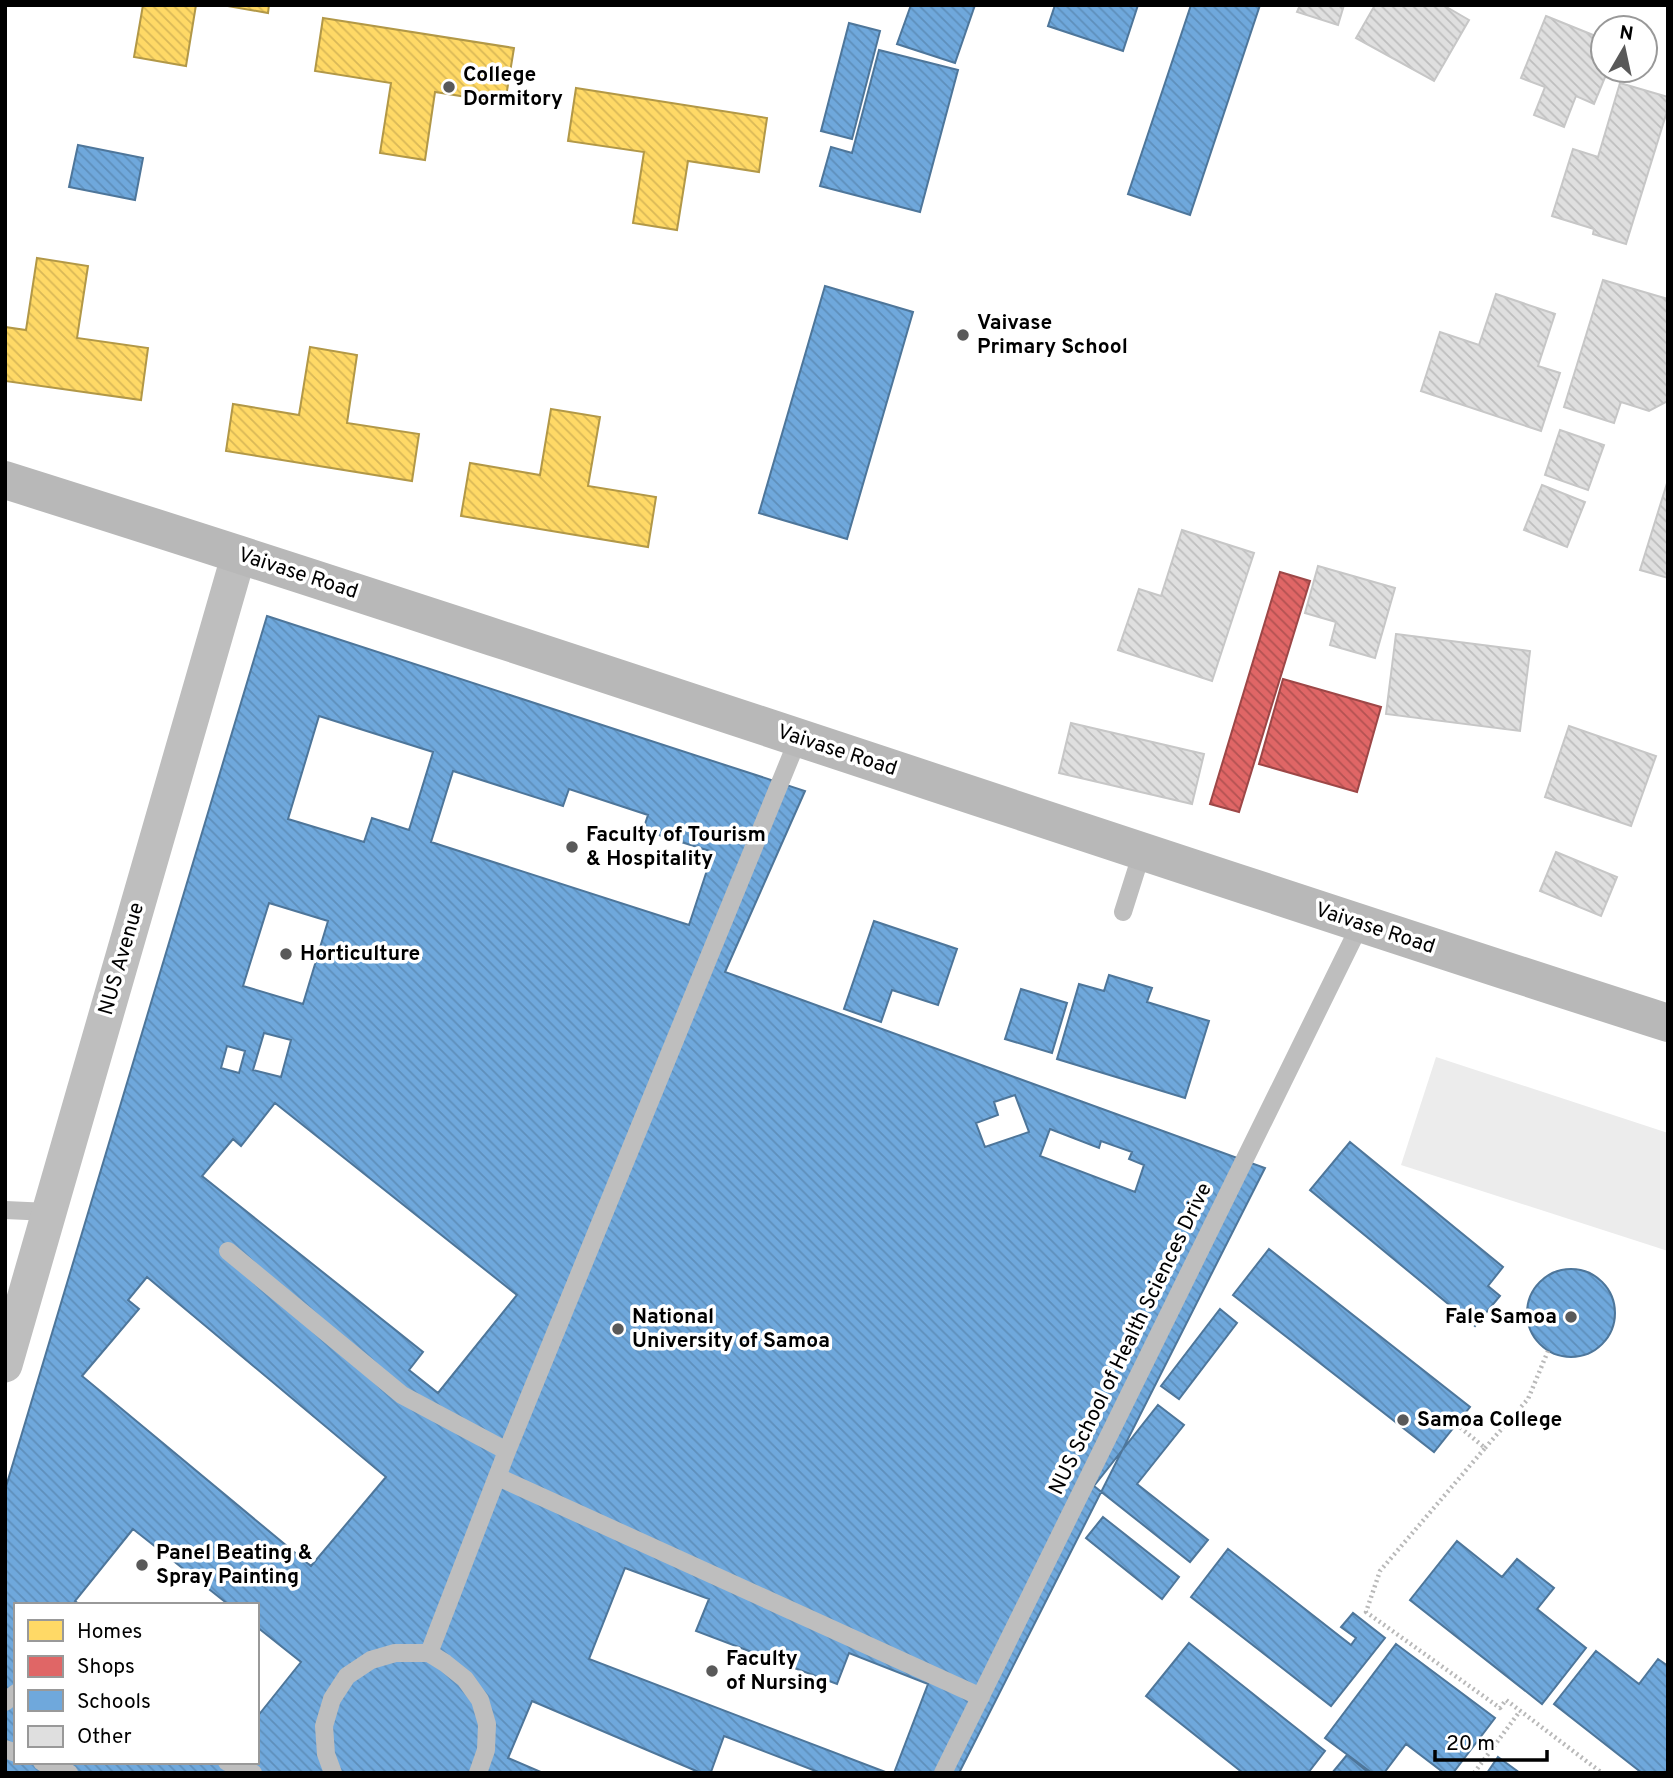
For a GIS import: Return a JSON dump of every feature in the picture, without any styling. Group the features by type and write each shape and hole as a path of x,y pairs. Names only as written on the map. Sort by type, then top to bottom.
{"main road":[{"name":"Vaivase Road","path":"5,480 239,554 1360,925 1668,1023"}],"street":[{"name":"NUS Avenue","path":"5,1365 239,554"}],"lane":[{"path":"429,1653 507,1451 798,738"},
{"path":"1123,912 1142,852"},
{"name":"NUS School of Health Sciences Drive","path":"943,1773 1360,925"},
{"path":"5,1210 49,1212"},
{"path":"228,1251 402,1395 507,1451"},
{"path":"498,1477 981,1697"},
{"path":"333,1773 326,1754 324,1726 332,1699 348,1676 371,1660 395,1653 429,1653 466,1679 480,1700 487,1724 486,1750 478,1773"},
{"path":"46,1764 69,1773"},
{"path":"232,1764 253,1773"}],"path":[{"path":"1548,1351 1528,1399 1380,1571 1366,1612 1500,1708 1506,1700 1602,1773"},
{"path":"1456,1424 1485,1448"},
{"path":"1474,1773 1520,1712"}],"shaded area":[{"path":"1436,1057 1668,1133 1668,1251 1401,1165"}],"building: Homes":[{"path":"143,5 196,5 186,66 134,57"},
{"path":"222,5 269,5 268,13"},
{"name":"College Dormitory","path":"323,18 514,48 505,103 435,92 425,160 380,153 391,83 315,71"},
{"name":"College Dormitory","path":"576,88 767,118 759,172 688,161 677,230 633,223 644,152 568,141"},
{"path":"37,258 88,266 77,338 148,348 141,400 5,381 5,327 26,330"},
{"path":"310,347 357,355 347,423 419,434 412,481 226,451 233,404 299,415"},
{"path":"551,409 600,417 588,486 656,497 648,547 461,516 470,463 540,475"}],"building: Shops":[{"path":"1280,572 1310,581 1239,812 1210,804"},
{"path":"1283,679 1381,707 1357,792 1259,764"}],"building: Schools":[{"path":"911,5 975,5 955,63 897,44"},
{"path":"1055,5 1138,5 1123,51 1048,26"},
{"path":"1191,5 1260,5 1190,215 1128,194"},
{"path":"849,23 880,31 852,139 821,131"},
{"path":"879,50 958,70 920,212 820,186 831,147 852,153"},
{"path":"78,145 143,158 135,200 69,187"},
{"path":"825,286 913,312 847,539 759,513"},
{"name":"National University of Samoa","path":"267,616 805,791 725,972 1265,1168 959,1773 5,1773 5,1490"},
{"path":"319,716 433,752 409,830 372,818 364,842 288,819"},
{"name":"Faculty of Tourism & Hospitality","path":"453,771 563,806 569,789 648,815 643,830 713,852 689,925 431,842"},
{"name":"Horticulture","path":"269,903 328,921 303,1004 243,986"},
{"path":"874,921 957,949 938,1005 892,990 881,1022 844,1009"},
{"path":"1109,975 1152,988 1147,1002 1209,1021 1185,1098 1057,1059 1079,984 1104,991"},
{"path":"1021,989 1067,1003 1052,1053 1005,1039"},
{"path":"264,1033 291,1040 281,1077 253,1070"},
{"path":"227,1046 245,1051 239,1073 221,1068"},
{"path":"1015,1095 1029,1132 985,1147 976,1123 998,1115 994,1102"},
{"path":"275,1103 517,1295 438,1393 409,1370 423,1352 202,1176 233,1139 241,1146"},
{"path":"1050,1129 1099,1148 1101,1141 1132,1152 1129,1159 1144,1165 1135,1192 1040,1156"},
{"path":"1350,1142 1503,1267 1488,1286 1500,1296 1475,1326 1310,1190"},
{"path":"1269,1249 1470,1407 1434,1452 1233,1295"},
{"name":"Fale Samoa","path":"1571,1269 1588,1273 1602,1282 1611,1296 1615,1313 1611,1330 1602,1344 1588,1353 1571,1357 1554,1353 1540,1344 1531,1330 1527,1313 1531,1296 1540,1282 1554,1273"},
{"path":"147,1277 386,1477 311,1566 82,1376 139,1309 128,1300"},
{"path":"1220,1309 1237,1323 1179,1399 1161,1386"},
{"path":"1158,1405 1184,1425 1137,1484 1208,1540 1190,1562 1094,1486"},
{"path":"1103,1517 1179,1577 1162,1599 1086,1538"},
{"name":"Panel Beating & Spray Painting","path":"133,1529 226,1603 78,1603 75,1601"},
{"path":"1457,1541 1502,1577 1517,1559 1554,1588 1537,1609 1586,1648 1542,1704 1410,1600"},
{"path":"1228,1549 1351,1645 1356,1638 1341,1627 1353,1613 1385,1638 1331,1706 1191,1597"},
{"name":"Faculty of Nursing","path":"625,1568 709,1599 696,1631 837,1684 849,1653 928,1684 894,1773 888,1773 589,1659"},
{"name":"Panel Beating & Spray Painting","path":"259,1629 301,1662 259,1714"},
{"path":"1189,1643 1325,1751 1308,1773 1243,1773 1146,1696"},
{"path":"1396,1644 1495,1718 1453,1773 1444,1773 1406,1744 1384,1773 1372,1773 1325,1738"},
{"path":"1596,1651 1639,1684 1658,1659 1668,1666 1668,1773 1642,1773 1554,1704"},
{"path":"532,1701 701,1773 543,1773 508,1758"},
{"path":"724,1736 821,1773 711,1772"},
{"path":"1347,1755 1369,1773 1332,1773"},
{"path":"1498,1757 1520,1773 1487,1773"}],"building: Other":[{"path":"1300,5 1344,5 1338,25 1297,12"},
{"path":"1375,5 1443,5 1469,20 1434,81 1356,38"},
{"path":"1546,16 1589,33 1589,84 1602,84 1594,104 1576,96 1564,127 1534,115 1545,87 1521,78"},
{"path":"1620,84 1668,97 1668,108 1626,244 1593,234 1594,229 1552,216 1573,149 1598,157"},
{"path":"1603,280 1668,299 1668,401 1649,411 1621,402 1614,423 1564,407"},
{"path":"1496,294 1555,314 1538,366 1560,373 1541,431 1421,391 1440,332 1479,345"},
{"path":"1560,430 1604,445 1588,490 1545,475"},
{"path":"1668,480 1668,578 1640,570"},
{"path":"1542,485 1585,502 1567,547 1524,530"},
{"path":"1182,530 1254,553 1212,681 1118,650 1139,589 1161,596"},
{"path":"1318,566 1395,588 1375,658 1330,645 1336,622 1305,613"},
{"path":"1396,634 1530,651 1520,731 1386,714"},
{"path":"1071,723 1204,754 1192,804 1059,773"},
{"path":"1569,726 1656,756 1631,826 1545,797"},
{"path":"1556,852 1617,877 1601,916 1540,891"}],"place":[{"name":"College Dormitory","path":"449,87"},
{"name":"Vaivase Primary School","path":"963,335"},
{"name":"Faculty of Tourism & Hospitality","path":"572,847"},
{"name":"Horticulture","path":"286,954"},
{"name":"Fale Samoa","path":"1571,1317"},
{"name":"National University of Samoa","path":"618,1329"},
{"name":"Samoa College","path":"1403,1420"},
{"name":"Panel Beating & Spray Painting","path":"142,1565"},
{"name":"Faculty of Nursing","path":"712,1671"}]}
